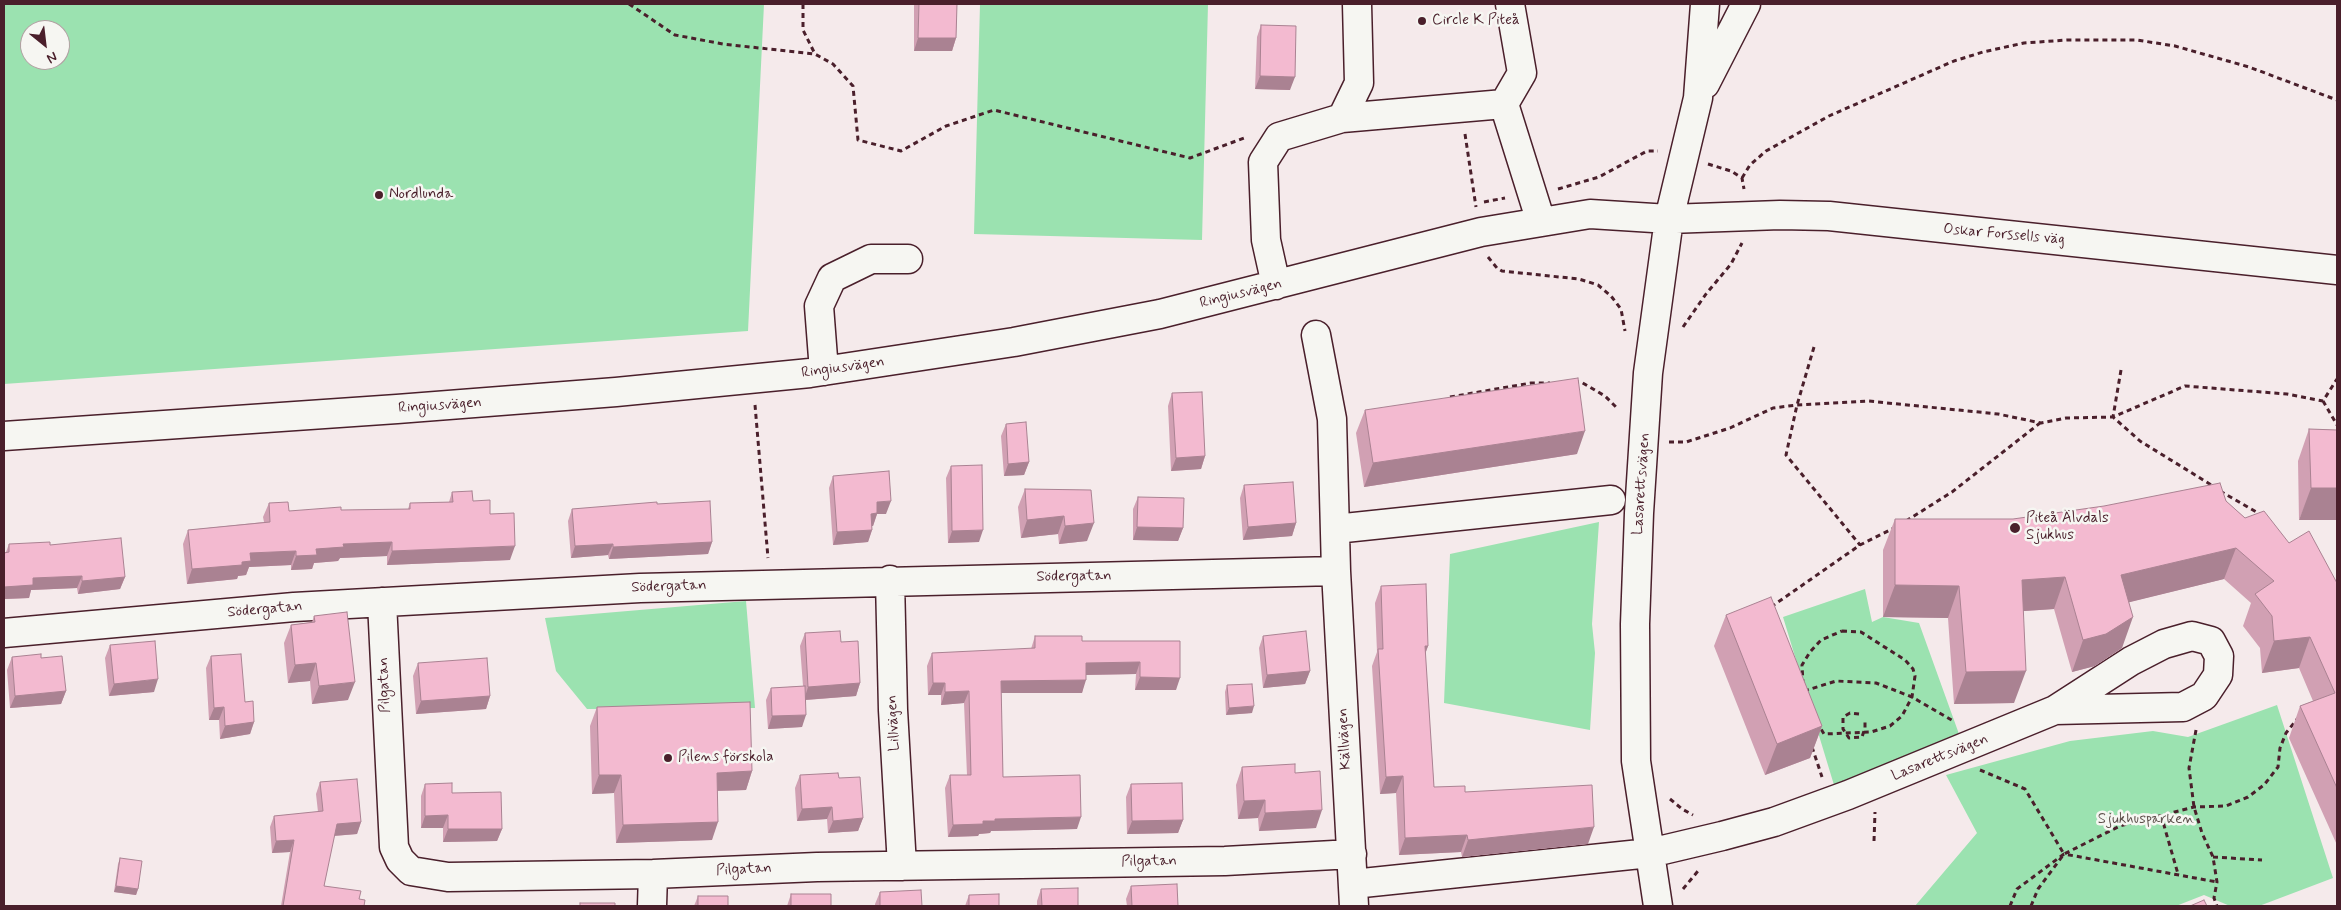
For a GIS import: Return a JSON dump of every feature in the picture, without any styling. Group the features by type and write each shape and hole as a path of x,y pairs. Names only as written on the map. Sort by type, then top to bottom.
{"street":[{"path":"1342,118 1359,83 1357,4"},
{"path":"1510,4 1522,74 1504,104 1541,222"},
{"name":"Lasarettsvägen","path":"1694,118 1698,98 1706,4"},
{"name":"Lasarettsvägen","path":"1669,900 1650,853 1636,761 1635,624 1648,373 1669,219 1694,118 1703,88 1746,4"},
{"path":"1276,285 1266,240 1263,162 1279,137 1342,118 1504,104"},
{"name":"Ringiusvägen","path":"4,436 417,408 824,371 1014,342 1160,314 1481,232 1590,214 1669,219"},
{"name":"Oskar Forssells väg","path":"1669,219 1743,216 1829,216 2337,270"},
{"path":"824,371 819,306 832,278 872,259 908,259"},
{"name":"Källvägen","path":"1316,335 1332,419 1336,571 1354,895"},
{"path":"1335,529 1611,500"},
{"name":"Södergatan","path":"4,633 294,607 640,588 890,580 1336,571"},
{"name":"Lillvägen","path":"890,580 902,866"},
{"name":"Pilgatan","path":"382,602 394,847 400,860 411,871 448,877 654,874 902,866 1225,861 1352,854"},
{"name":"Lasarettsvägen","path":"1650,853 1767,824 1944,757 2055,710 2131,661 2164,644 2192,636 2211,641 2219,656 2218,675 2204,696 2183,707 2055,710"},
{"path":"1354,895 1650,853"},
{"path":"652,906 654,874"}],"path":[{"path":"629,4 675,35 723,44 815,54 833,64 853,86 858,140 901,151 946,126 994,110 1190,158 1223,144 1258,133 1279,137"},
{"path":"803,4 803,30 815,54"},
{"path":"1742,178 1750,166 1766,151 1829,116 1954,61 2024,43 2067,40 2137,40 2175,46 2249,68 2337,100"},
{"path":"1462,107 1475,203 1489,260 1502,271 1579,278 1598,285 1611,296 1621,309 1626,338"},
{"path":"1466,206 1558,189 1598,176 1647,151 1661,152 1731,171 1742,178 1745,190 1743,241 1738,253 1684,325 1680,334"},
{"path":"1814,347 1797,405 1786,455 1860,545"},
{"path":"2113,416 2121,370"},
{"path":"752,379 770,584"},
{"path":"2324,401 2337,379"},
{"path":"1448,398 1531,383 1556,382"},
{"path":"1564,382 1581,382 1605,396 1627,418 1644,442 1686,442 1730,428 1773,408 1797,405 1868,401 1998,414 2040,423 2066,418 2113,416 2185,386 2287,394 2324,401"},
{"path":"2324,401 2337,425"},
{"path":"2113,416 2140,441 2196,477 2263,516"},
{"path":"1769,612 1773,604 1860,545 1899,525 1952,492 2040,423"},
{"path":"1846,733 1824,734 1813,716 1802,665 1821,640 1842,631 1861,632 1905,660 1913,669 1915,676 1912,697 1902,716 1890,726 1864,732"},
{"path":"1800,692 1836,681 1876,683 1912,697 1959,724"},
{"path":"1859,714 1850,714 1842,717 1842,729 1849,738 1862,737 1865,721"},
{"path":"2010,906 2017,889 2064,854 2120,826 2194,807 2226,806 2248,796 2264,785 2278,766 2280,748 2286,733 2302,716"},
{"path":"2197,722 2189,768 2194,807 2202,833 2213,858 2217,882 2214,898 2217,906"},
{"path":"1809,738 1824,781"},
{"path":"1973,768 1982,770 2025,789 2064,854 2217,882"},
{"path":"1667,796 1682,809 1698,818"},
{"path":"1874,841 1875,806"},
{"path":"2161,815 2178,874"},
{"path":"2031,906 2038,889 2064,854"},
{"path":"2213,858 2262,860"},
{"path":"1669,900 1700,869"}],"green space":[{"name":"Nordlunda","path":"4,4 764,4 748,331 4,384"},
{"path":"980,4 1208,4 1202,240 974,234"},
{"path":"1599,522 1592,624 1595,653 1590,730 1444,703 1450,554"},
{"path":"1865,589 1872,622 1883,617 1919,623 1959,734 1834,785 1783,617"},
{"path":"746,601 755,708 587,709 556,671 545,618"},
{"name":"Sjukhusparken","path":"2277,705 2333,878 2259,906 2230,906 2204,895 2176,906 1915,906 1977,833 1946,775 2070,741 2153,731 2188,737"}],"building":[{"path":"919,4 957,4 956,38 918,38"},
{"path":"1261,25 1296,26 1295,77 1260,76"},
{"path":"1578,378 1585,431 1373,463 1365,410"},
{"path":"1202,392 1205,456 1176,458 1172,393"},
{"path":"1026,422 1029,462 1008,464 1006,424"},
{"path":"2309,429 2337,430 2337,488 2311,488"},
{"path":"982,465 983,530 952,531 951,466"},
{"path":"889,471 891,501 877,502 877,513 871,514 872,530 837,532 833,476"},
{"path":"1293,482 1296,523 1248,527 1244,485"},
{"path":"2220,483 2226,501 2245,518 2264,511 2289,543 2309,531 2337,583 2337,788 2300,706 2335,693 2310,637 2274,641 2272,616 2255,594 2274,581 2236,548 2121,575 2133,617 2106,634 2083,640 2065,577 2022,580 2026,671 1966,672 1959,586 1895,585 1895,519 2013,519 2104,506"},
{"path":"1025,489 1091,490 1094,523 1065,526 1064,516 1027,520"},
{"path":"472,491 473,501 490,500 490,514 514,513 515,546 392,551 392,542 343,544 344,547 316,549 317,555 296,556 296,551 250,553 251,561 242,562 242,565 192,569 188,530 270,522 269,503 288,502 289,511 341,507 341,510 410,509 410,503 453,502 452,492"},
{"path":"1138,497 1184,498 1183,528 1137,527"},
{"path":"710,501 712,542 613,547 613,544 575,546 572,509 657,502 657,504"},
{"path":"121,538 125,577 82,581 82,576 33,578 33,585 4,587 4,553 9,552 9,544 50,542 50,545"},
{"path":"1426,584 1428,646 1425,646 1434,787 1465,786 1465,792 1592,785 1594,827 1468,840 1467,835 1405,838 1403,776 1386,777 1378,649 1383,649 1381,586"},
{"path":"1771,597 1822,726 1777,744 1726,615"},
{"path":"347,612 355,682 319,686 316,663 295,665 291,625 315,622 314,616"},
{"path":"840,631 841,642 858,641 860,683 808,687 805,633"},
{"path":"1306,631 1310,671 1267,675 1263,636"},
{"path":"1035,636 1082,636 1082,641 1180,641 1180,678 1140,677 1140,662 1086,663 1086,680 1001,681 1003,777 1080,775 1081,817 995,819 995,821 983,821 983,824 953,825 950,775 971,775 969,691 945,692 945,683 933,683 932,653 1035,648"},
{"path":"155,641 158,679 114,684 110,645"},
{"path":"41,654 41,658 62,656 66,691 15,696 12,657"},
{"path":"241,654 245,702 253,701 254,722 225,726 224,707 214,708 211,656"},
{"path":"487,658 490,696 421,701 418,663"},
{"path":"1252,684 1254,706 1229,708 1227,685"},
{"path":"805,686 806,715 772,716 771,688"},
{"name":"Pilens förskola","path":"750,702 752,771 717,773 718,822 623,825 621,775 599,775 597,707"},
{"path":"1295,764 1295,773 1320,771 1322,810 1265,813 1265,800 1244,801 1242,767"},
{"path":"838,773 839,778 860,777 863,818 833,821 832,807 802,809 800,775"},
{"path":"357,779 361,822 337,824 324,886 361,891 359,899 365,900 364,906 283,906 294,840 276,841 274,816 323,811 320,782"},
{"path":"452,783 452,793 501,792 502,829 448,829 448,815 425,816 425,784"},
{"path":"1182,783 1183,820 1132,821 1131,784"},
{"path":"120,858 142,861 138,889 116,886"},
{"path":"1177,884 1178,906 1132,906 1131,886"},
{"path":"1078,888 1078,906 1042,906 1041,889"},
{"path":"921,890 922,906 880,906 880,892"},
{"path":"791,894 831,894 831,906 791,906"},
{"path":"999,894 999,906 969,906 969,895"},
{"path":"698,896 728,896 728,906 698,906"},
{"path":"2204,900 2207,906 2190,906"},
{"path":"580,903 615,903 615,906 580,906"}],"place":[{"name":"Circle K Piteå","path":"1422,21"},
{"name":"Nordlunda","path":"379,195"},
{"name":"Piteå Älvdals Sjukhus","path":"2015,528"},
{"name":"Pilens förskola","path":"668,758"}]}
